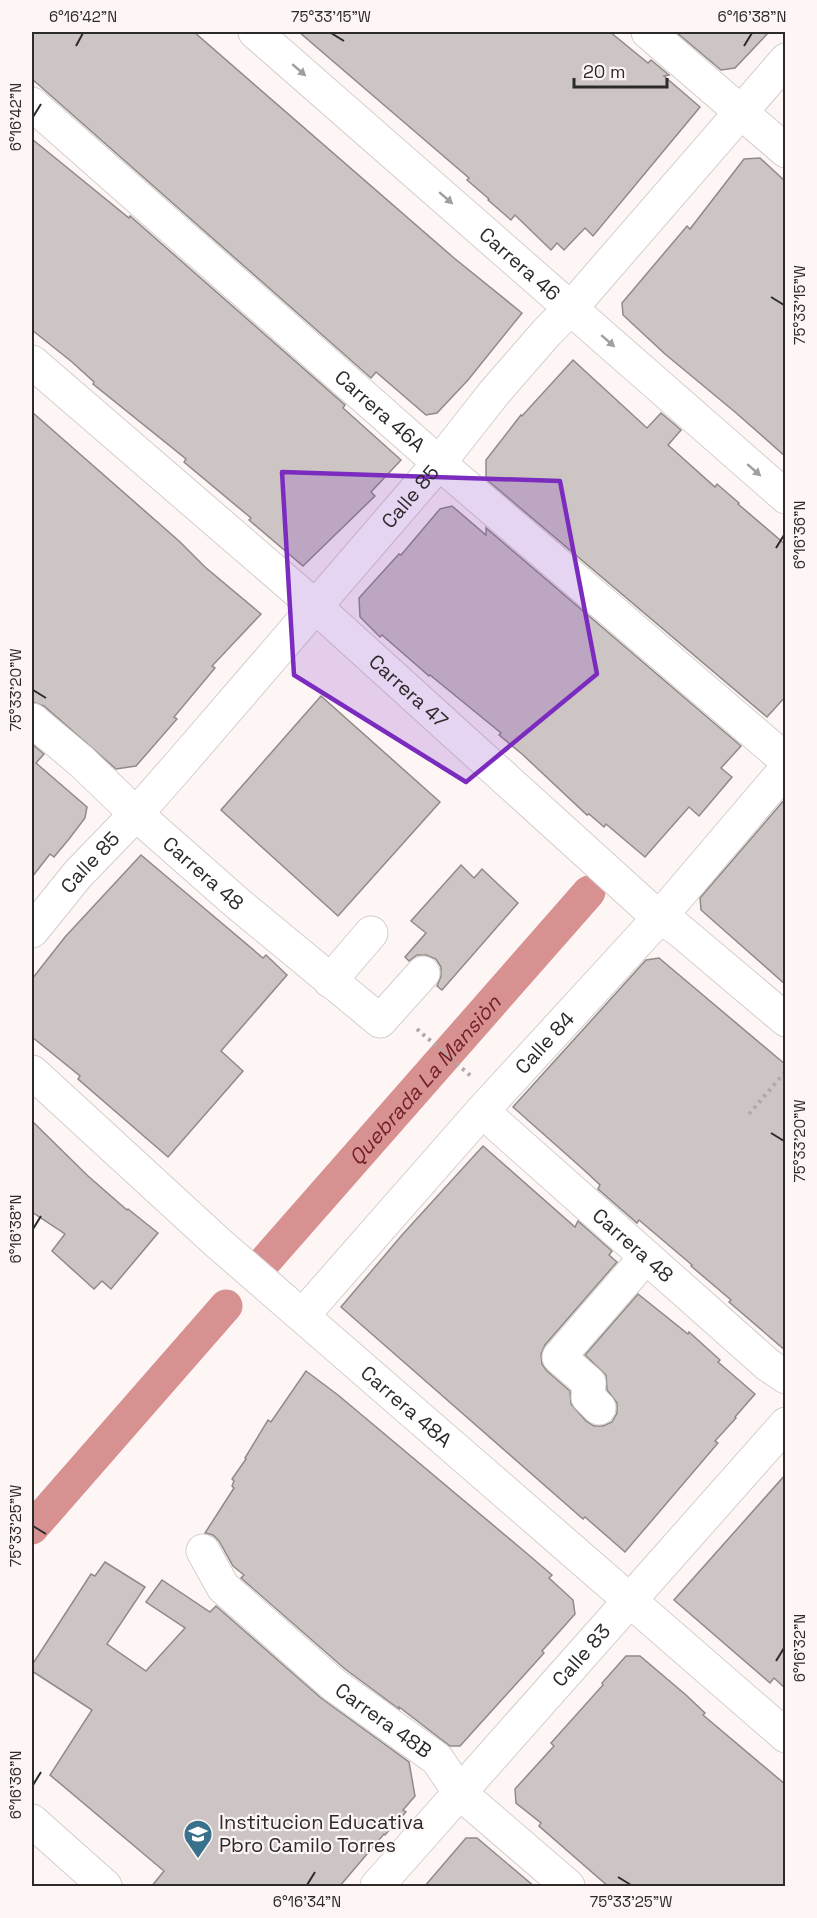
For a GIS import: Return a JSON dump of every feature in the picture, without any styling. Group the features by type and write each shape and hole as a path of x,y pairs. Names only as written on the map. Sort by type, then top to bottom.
{"street":[{"name":"Carrera 46","path":"255,32 786,497"},
{"path":"648,32 786,151"},
{"name":"Calle 85","path":"32,931 78,874 136,814 316,607 439,463 494,393 571,308 740,110 786,60"},
{"name":"Carrera 46A","path":"32,104 439,463 786,760"},
{"name":"Carrera 47","path":"32,362 316,607 659,918 677,928 786,1020"},
{"name":"Carrera 48","path":"32,720 82,762 136,814 330,981 380,1021 423,973"},
{"name":"Calle 84","path":"303,1315 482,1111 659,918 786,769"},
{"path":"330,981 372,933"},
{"name":"Carrera 48A","path":"32,1072 217,1242 786,1736"},
{"name":"Carrera 48","path":"482,1111 645,1258 768,1365 786,1377"},
{"path":"599,1408 588,1397 589,1383 559,1357 645,1258"},
{"name":"Calle 83","path":"377,1887 786,1424"},
{"name":"Carrera 48B","path":"203,1551 223,1587 333,1684 437,1759 460,1793 568,1887"},
{"path":"32,1821 105,1887"}],"path":[{"path":"430,1041 466,1072"},
{"path":"749,1114 786,1071"}],"highlighted area":[{"path":"282,472 560,481 597,674 466,782 294,675"}],"building":[{"path":"32,32 194,32 454,258 522,313 468,380 437,413 426,415 376,372 371,378 32,79"},
{"path":"299,32 610,32 648,63 651,60 669,75 664,76 700,107 593,236 585,228 564,250 557,243 551,250 515,215 511,220 467,180 469,178"},
{"path":"676,32 769,32 735,68 721,70"},
{"path":"32,139 129,218 130,216 345,405 343,408 401,460 371,492 375,496 303,566 249,520 251,518 184,462 186,459 93,384 94,382 72,362 32,330"},
{"path":"760,158 786,182 786,457 665,354 623,315 622,303 687,226 690,229 744,159"},
{"path":"573,360 647,428 661,413 673,423 681,430 668,445 715,487 717,484 786,545 786,696 767,717 486,479 486,460 521,415"},
{"path":"32,412 261,614 212,666 215,668 174,717 177,719 136,766 116,769 44,706 32,702"},
{"path":"452,506 486,535 486,528 741,746 721,768 732,777 699,816 689,807 645,857 606,824 604,827 589,814 587,815 499,735 501,733 382,635 380,637 360,617 359,598 399,554 401,555 440,509"},
{"path":"321,696 440,802 338,916 221,810"},
{"path":"32,744 44,754 36,763 87,807 85,818 69,839 54,857 50,854 32,877"},
{"path":"786,798 786,985 701,910 700,898"},
{"path":"141,855 263,958 266,955 287,975 221,1051 243,1071 168,1157 78,1079 80,1076 32,1037 32,979 65,937"},
{"path":"461,865 474,878 482,869 518,903 442,990 437,986 441,976 441,967 436,959 426,955 417,955 409,961 405,957 426,933 411,921"},
{"path":"659,958 786,1065 786,1351 729,1302 731,1300 692,1265 639,1220 637,1223 598,1189 600,1185 513,1107 646,960"},
{"path":"32,1121 88,1176 158,1233 111,1289 102,1281 94,1289 52,1251 65,1234 32,1212"},
{"path":"483,1146 575,1227 578,1221 612,1251 609,1255 617,1262 545,1345 541,1354 542,1364 570,1391 571,1404 586,1421 594,1426 603,1426 612,1422 617,1413 617,1403 607,1390 606,1375 585,1355 638,1294 688,1334 689,1332 720,1360 718,1362 755,1394 715,1441 718,1443 625,1552 585,1517 583,1519 341,1307 402,1235"},
{"path":"306,1371 338,1395 552,1575 549,1578 573,1600 575,1614 542,1651 544,1653 460,1746 450,1746 345,1669 241,1578 244,1575 233,1566 219,1541 213,1535 205,1533 234,1488 232,1479 268,1420 271,1422"},
{"path":"786,1474 786,1689 774,1678 770,1683 674,1600"},
{"path":"105,1562 145,1587 107,1644 146,1671 185,1628 146,1602 162,1580 210,1612 216,1606 321,1698 409,1762 415,1796 403,1810 406,1812 339,1887 151,1887 164,1871 50,1775 92,1710 32,1671 32,1665 91,1574 95,1576"},
{"path":"626,1656 640,1656 686,1695 705,1713 703,1715 786,1785 786,1887 609,1887 539,1826 541,1823 516,1803 515,1789 554,1746 551,1743"},
{"path":"466,1838 477,1838 535,1887 424,1887"}],"waterway":[{"name":"Quebrada La Mansiòn","path":"260,1267 589,892"},
{"name":"Quebrada La Mansiòn","path":"32,1528 226,1306"}],"place":[{"name":"Institucion Educativa Pbro Camilo Torres","path":"198,1860"}]}
